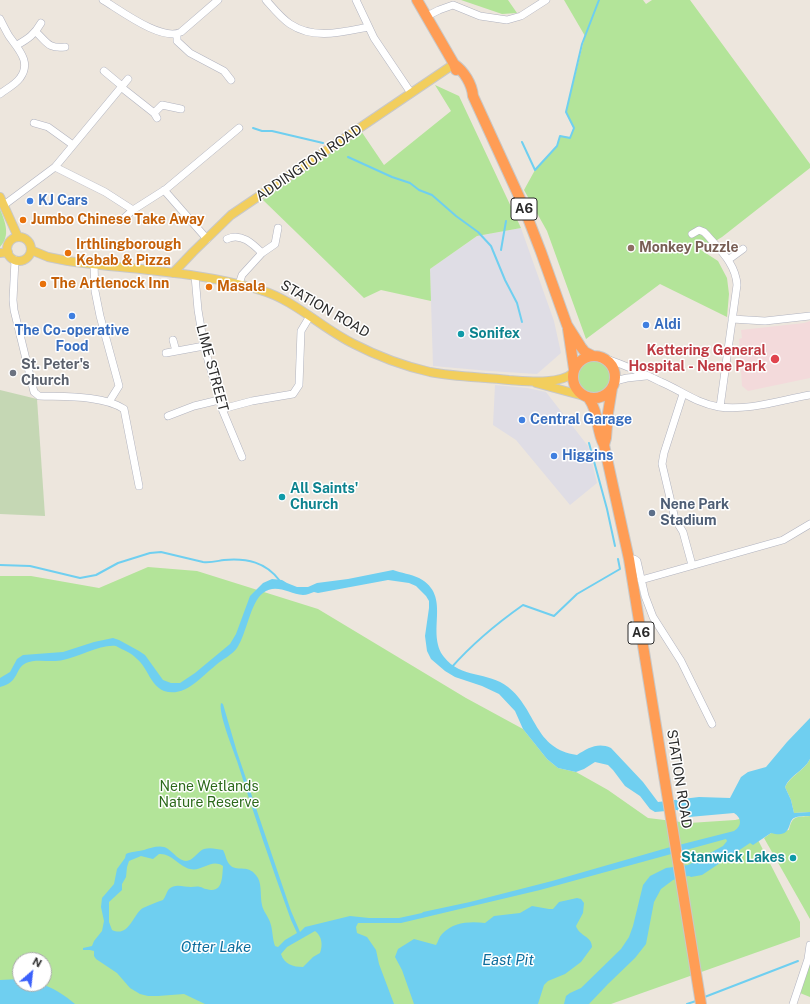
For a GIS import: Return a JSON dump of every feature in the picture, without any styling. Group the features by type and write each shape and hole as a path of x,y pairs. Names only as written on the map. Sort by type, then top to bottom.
{"highway":[{"name":"A6","path":"417,0 454,64 462,70 522,203 567,325 574,371"},
{"name":"A6","path":"567,325 580,347 585,352 593,356"},
{"path":"593,356 604,358 610,363 614,370 614,384 606,394 600,397 586,396 579,392 575,386 574,371 580,361 586,357 593,356"},
{"name":"STATION ROAD","path":"604,445 614,384"},
{"name":"STATION ROAD","path":"586,396 595,409 600,438 604,445 629,559 701,1004"}],"main road":[{"name":"ADDINGTON ROAD","path":"173,273 231,215 454,64"},
{"path":"2,201 18,237 28,242 31,250 28,257 24,260 14,260 4,253 10,242 18,237"},
{"name":"STATION ROAD","path":"31,250 48,257 94,265 173,273 240,284 277,296 310,316 329,330 354,344 387,359 431,372 534,382 565,378 574,371"},
{"name":"STATION ROAD","path":"534,382 558,390 586,396"}],"street":[{"path":"103,0 153,30 165,34 177,34 218,0"},
{"path":"266,0 289,23 299,29 309,32 323,34 336,33 368,27"},
{"path":"356,0 368,27 378,44 411,93"},
{"path":"427,16 453,5 480,16 507,20 521,16 546,0"},
{"path":"0,19 23,55 24,61 23,72 20,78 0,94"},
{"path":"17,45 28,39 36,32 41,23"},
{"path":"36,32 50,46 55,48 65,47"},
{"path":"177,34 176,41 181,47 224,71 231,80"},
{"path":"104,71 156,116 162,105 181,109"},
{"path":"2,201 55,167 128,79"},
{"path":"34,123 48,127 73,145"},
{"path":"124,219 133,210 164,190 239,128"},
{"path":"55,167 105,192 133,210"},
{"path":"164,190 206,239"},
{"path":"240,284 242,274 262,253 275,244 278,228"},
{"path":"692,234 699,230 704,232 728,260 734,269 736,277 737,285 720,407"},
{"path":"226,239 231,237 242,238 250,241 262,253"},
{"path":"728,260 743,249"},
{"path":"14,260 14,310 34,392 39,396 89,399 109,402 124,409 139,486"},
{"path":"94,265 99,310 119,386 109,402"},
{"name":"LIME STREET","path":"195,276 198,310 204,346 222,409 242,456"},
{"path":"222,409 252,401 293,394 299,385 301,330 310,316"},
{"path":"732,318 765,321 810,316"},
{"path":"173,340 176,351"},
{"path":"166,352 204,346"},
{"path":"604,358 662,382 696,401 720,407 742,407 810,395"},
{"path":"614,384 627,378 646,376"},
{"path":"683,394 664,453 662,464 675,519 683,532 692,565"},
{"path":"168,416 194,406 219,400"},
{"path":"641,580 783,540 810,524"},
{"name":"STATION ROAD","path":"629,559 634,559 636,561 645,596 653,617 681,661 712,724"},
{"path":"793,1004 808,959 810,945"}],"shaded area":[{"path":"521,228 554,321 561,353 537,374 433,366 430,269 477,236"},
{"name":"Kettering General Hospital - Nene Park","path":"810,321 810,378 748,391 742,386 739,339 742,338 741,330 804,323"},
{"path":"495,385 527,388 546,392 588,446 597,483 570,505 516,440 493,425"}],"green space":[{"path":"461,0 508,0 517,13 502,14"},
{"path":"564,0 643,0 646,4 652,0 690,0 810,164 810,168 722,237 701,250 718,261 727,278 729,294 727,317 660,284 586,339 547,231 524,190 535,170 557,146 560,136 570,137 574,128 566,112 585,36"},
{"path":"435,85 459,96 521,228 477,236 430,269 431,301 381,290 364,298 263,200 361,131 384,165 451,111"},
{"path":"0,209 6,228 6,233 0,247"},
{"path":"591,361 597,361 607,368 610,377 609,383 603,390 597,393 591,393 581,386 578,380 578,374 585,364"},
{"path":"0,390 37,399 45,516 0,514"},
{"name":"Nene Wetlands Nature Reserve","path":"148,567 197,571 318,609 466,698 523,729 547,759 558,768 576,772 608,790 648,818 689,823 735,820 749,817 758,840 800,922 800,937 611,1004 0,1004 0,576 31,576 99,588"},
{"name":"Stanwick Lakes","path":"810,759 810,812 794,813 791,800 785,787"},
{"name":"Stanwick Lakes","path":"810,816 810,919 764,838 771,833 789,830 790,825 796,818"},
{"path":"810,961 810,997 800,993"}],"water":[{"name":"Otter Lake","path":"393,570 419,578 429,586 435,594 437,604 437,637 439,647 444,657 451,664 458,669 492,679 508,687 518,696 544,737 552,745 563,751 577,755 589,748 597,746 606,746 611,748 643,782 658,802 699,797 730,798 741,777 748,772 766,767 810,718 810,759 804,767 790,779 785,787 791,800 794,813 810,812 810,816 800,816 794,818 786,832 783,834 771,833 753,845 750,843 702,875 682,877 673,880 661,889 654,902 646,944 635,958 589,1004 564,1004 566,996 581,988 621,949 629,937 633,926 643,885 650,876 666,868 688,865 723,846 727,841 726,839 540,890 401,923 358,923 356,927 357,933 367,937 376,950 379,964 394,1004 205,1004 184,994 148,996 140,994 130,988 117,973 96,959 94,956 94,951 83,950 83,948 92,946 102,931 104,921 101,907 102,898 114,884 117,869 128,853 162,847 168,849 181,860 189,861 206,848 223,850 228,863 231,866 234,868 247,869 255,873 258,878 260,884 261,902 272,928 275,946 278,947 285,940 297,933 277,881 226,731 221,703 223,704 237,752 291,911 300,932 305,927 350,916 369,918 399,918 470,902 734,831 740,824 740,820 734,813 689,817 677,810 655,812 650,809 640,796 625,786 608,765 595,762 576,772 558,768 547,759 523,729 515,711 499,694 482,686 455,677 431,659 427,651 425,636 429,601 416,586 409,583 388,580 303,595 278,589 268,590 263,593 255,604 237,648 193,685 179,691 164,691 159,688 155,685 144,667 135,657 116,646 104,647 59,661 39,661 26,663 22,666 11,682 0,687 0,678 10,672 17,659 23,655 63,652 94,642 113,638 145,655 163,680 171,683 180,683 195,673 230,644 236,634 250,596 263,583 272,579 282,580 297,587 308,587 317,583 348,579","holes":["159,854 164,854 190,869 199,869 210,864 219,864 223,866 222,880 219,887 212,890 202,887 171,887 163,900 139,911 127,928 123,931 118,932 112,930 109,922 109,902 122,890 122,884 126,877 129,861 141,856 153,859","315,931 319,935 321,941 320,953 313,957 303,967 292,966 287,963 281,954 287,947"]},
{"name":"East Pit","path":"577,898 581,899 584,903 583,913 576,926 580,932 590,940 592,947 581,962 565,974 548,981 544,985 538,1004 414,1004 402,970 395,957 398,949 414,939 436,945 446,930 462,923 485,923 494,916 520,913 532,906 553,909 559,902"},
{"path":"12,979 12,992 52,992 52,989 75,1004 0,1004 0,980"}],"waterway":[{"path":"522,142 535,170 557,146 560,136 570,138 574,128 566,112 582,44 599,0"},
{"path":"253,128 323,143"},
{"path":"348,157 392,177 410,183 419,190 432,195 456,216 478,232 491,246 505,280 517,303 522,322"},
{"path":"501,250 506,221"},
{"path":"589,443 607,509 615,546"},
{"path":"0,565 30,566 80,578 96,575 118,563 150,553 161,552 203,562 224,560 248,561 262,565 269,569 280,581"},
{"path":"451,668 485,634 523,605 554,616 577,594 620,569 618,559"},
{"path":"702,998 798,961"},
{"path":"687,1004 696,1001"}],"place":[{"name":"KJ Cars","path":"30,201"},
{"name":"Jumbo Chinese Take Away","path":"23,220"},
{"name":"Monkey Puzzle","path":"631,248"},
{"name":"Irthlingborough Kebab & Pizza","path":"68,253"},
{"name":"The Artlenock Inn","path":"43,284"},
{"name":"Masala","path":"209,287"},
{"name":"The Co-operative Food","path":"72,316"},
{"name":"Aldi","path":"646,325"},
{"name":"Sonifex","path":"461,334"},
{"name":"Kettering General Hospital - Nene Park","path":"775,359"},
{"name":"St. Peter's Church","path":"13,373"},
{"name":"Central Garage","path":"522,420"},
{"name":"Higgins","path":"554,456"},
{"name":"All Saints' Church","path":"282,497"},
{"name":"Nene Park Stadium","path":"652,513"},
{"name":"Stanwick Lakes","path":"793,858"}]}
